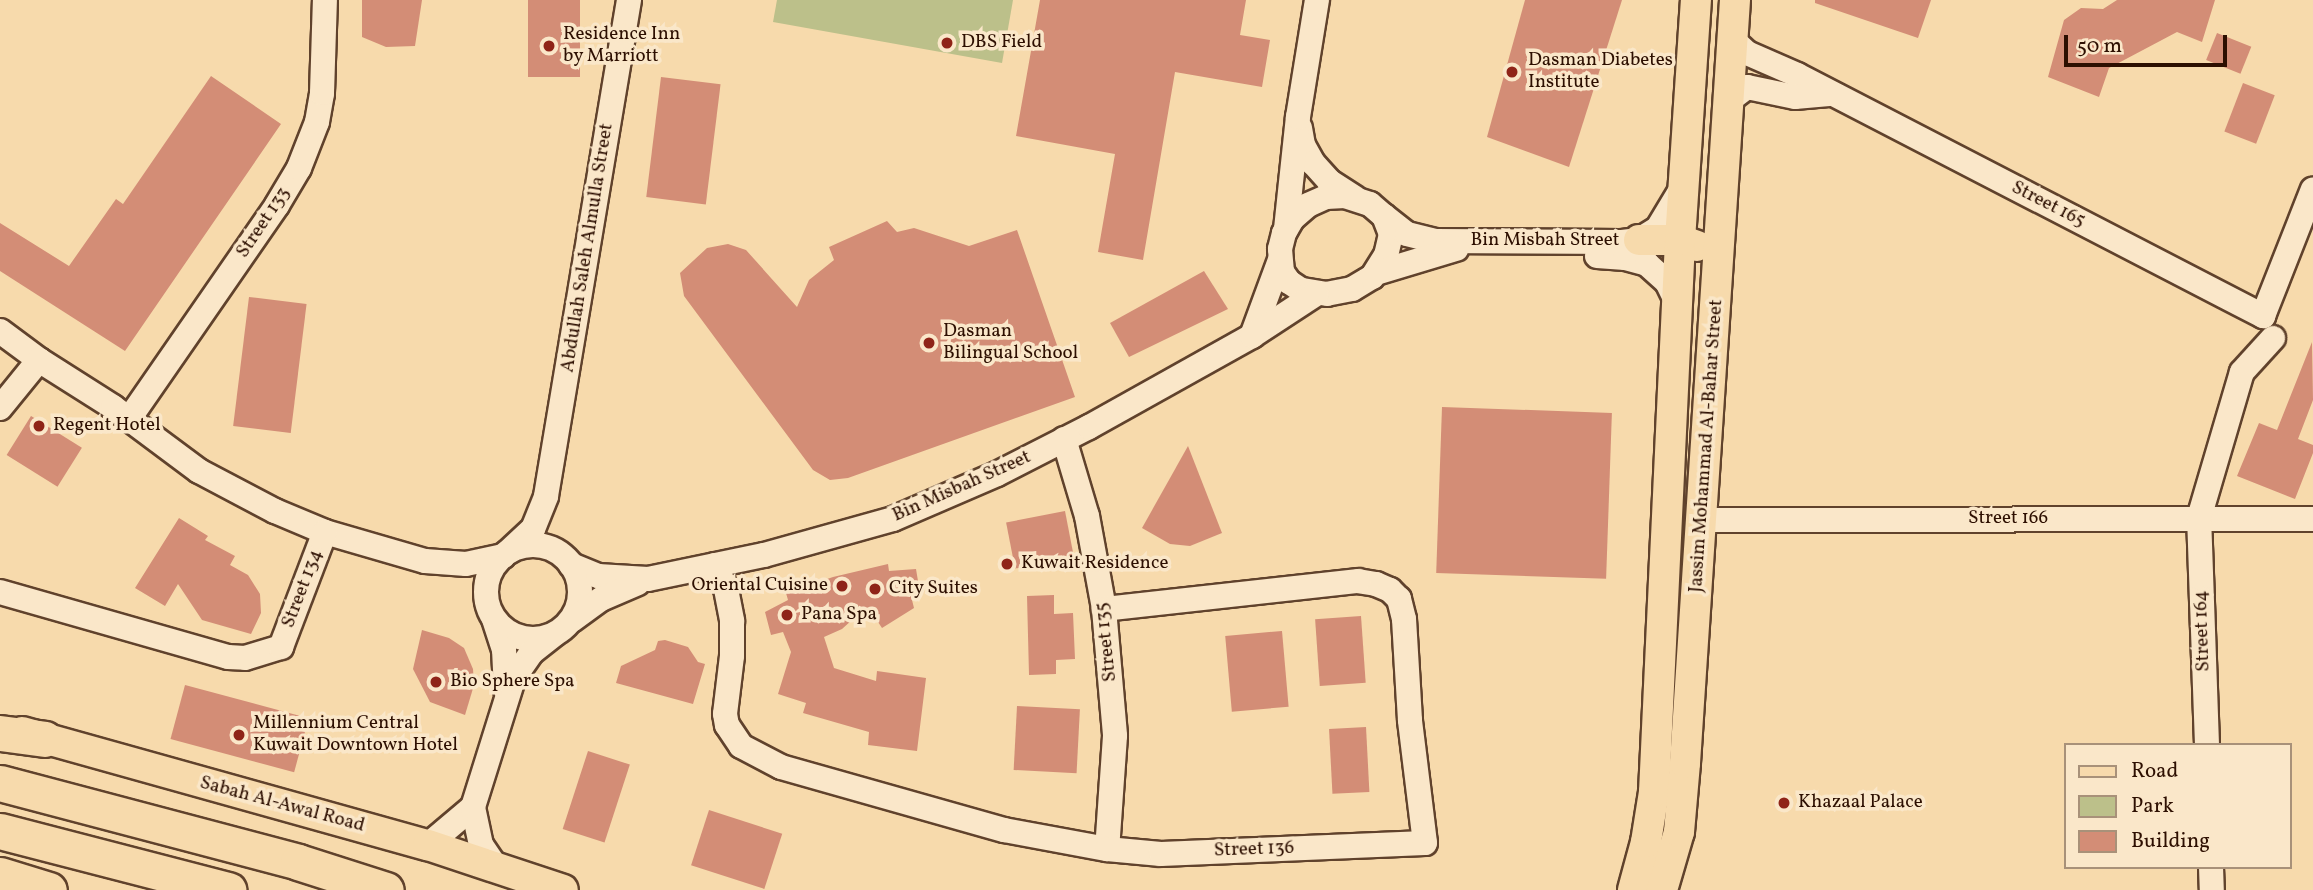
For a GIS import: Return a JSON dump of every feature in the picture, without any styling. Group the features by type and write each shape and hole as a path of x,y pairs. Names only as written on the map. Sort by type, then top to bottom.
{"highway":[{"path":"0,733 46,739"},
{"path":"0,783 298,862 386,890"},
{"path":"0,831 228,890"},
{"path":"0,875 49,890"}],"main road":[{"name":"Jassim Mohammad Al-Bahar Street","path":"1633,890 1646,842 1654,792 1679,306 1680,240 1696,0"},
{"name":"Jassim Mohammad Al-Bahar Street","path":"1662,890 1679,832 1719,272 1735,0"},
{"path":"1639,240 1680,240 1707,252 1719,272"},
{"name":"Sabah Al-Awal Road","path":"0,725 428,845 563,890"}],"street":[{"name":"Street 133","path":"129,419 299,168 317,122 322,93 326,0"},
{"name":"Abdullah Saleh Almulla Street","path":"506,554 533,529 547,496 629,0"},
{"path":"1252,336 1280,260 1286,229 1298,117 1317,0"},
{"name":"Street 165","path":"1732,39 1747,53 1833,94 2263,316 2313,189"},
{"path":"1727,102 1747,87 1795,97 1833,94"},
{"path":"1280,260 1289,282 1316,294 1352,289 1376,273 1391,241 1384,216 1370,204 1329,181 1313,163 1303,145 1298,117"},
{"name":"Bin Misbah Street","path":"1384,216 1407,234 1435,241 1622,242 1639,240 1666,219 1683,184"},
{"path":"1286,229 1295,215 1316,200 1356,198"},
{"name":"Bin Misbah Street","path":"1376,273 1435,254 1464,248 1625,258 1647,264 1661,275 1679,306"},
{"name":"Bin Misbah Street","path":"563,628 601,599 648,579 806,544 893,519 997,474 1252,336 1316,294"},
{"path":"0,331 200,471 275,511 325,532 425,561 466,564 540,545 554,550 569,562 579,581 580,600 563,628 525,660 506,694 473,807 481,845 496,867"},
{"name":"Street 164","path":"2207,743 2199,518 2242,372 2273,338"},
{"path":"0,408 39,360"},
{"name":"Street 135","path":"1065,439 1087,516 1104,608 1115,736 1107,849"},
{"name":"Abdullah Saleh Almulla Street","path":"547,496 553,532 569,562"},
{"name":"Street 166","path":"1702,520 2313,519"},
{"name":"Street 134","path":"0,592 228,657 245,658 281,647 325,532"},
{"path":"506,554 487,581 492,614 504,649 506,694"},
{"path":"425,561 467,584 507,631 524,638 542,638 563,628"},
{"name":"Bin Misbah Street","path":"569,562 598,576 648,579"},
{"name":"Street 136","path":"715,565 726,589 732,621 733,647 725,714 732,737 741,746 781,767 991,827 1107,849 1161,854 1425,843 1410,720 1404,619 1399,599 1390,590 1358,581 1104,608"},
{"path":"428,845 473,807"},
{"path":"2211,869 2212,890"}],"green space":[{"name":"DBS Field","path":"777,0 1013,0 1002,63 773,22"}],"building":[{"path":"362,0 422,0 415,46 386,47 362,37"},
{"name":"Residence Inn by Marriott","path":"528,0 580,0 580,77 528,77"},
{"path":"1040,0 1246,0 1240,35 1270,40 1262,87 1175,72 1143,260 1098,252 1115,154 1016,136"},
{"path":"1525,0 1622,0 1569,167 1487,137"},
{"path":"1815,0 1931,0 1918,38 1815,3"},
{"path":"2117,0 2215,0 2202,42 2177,32 2109,68 2099,97 2048,77 2064,20 2081,8 2103,9"},
{"path":"2217,33 2251,47 2240,74 2206,60"},
{"path":"211,76 281,124 125,351 0,271 0,223 69,266 116,199 123,204"},
{"path":"661,77 721,84 706,204 646,197"},
{"path":"2243,83 2275,95 2256,144 2224,132"},
{"name":"Dasman Bilingual School","path":"887,221 897,232 914,228 969,246 1017,230 1075,397 848,478 830,480 813,470 684,296 680,273 707,248 728,244 746,250 797,307 809,280 834,260 829,247"},
{"path":"1204,271 1228,309 1129,357 1110,323"},
{"path":"249,297 307,304 291,433 233,426"},
{"path":"2312,342 2313,400 2298,439 2313,445 2313,453 2295,499 2237,476 2259,423 2277,430"},
{"path":"1442,407 1612,413 1606,579 1436,573"},
{"path":"31,416 82,448 58,487 7,455"},
{"path":"1188,446 1222,533 1190,546 1170,544 1142,528"},
{"path":"1065,511 1074,557 1015,569 1006,522"},
{"path":"179,518 208,536 205,540 235,556 230,565 248,575 260,594 261,613 251,634 202,620 178,584 165,606 135,588"},
{"path":"888,564 889,571 916,569 920,593 911,596 914,608 882,628 874,616 852,620 842,629 824,637 834,668 876,681 877,671 926,678 917,751 868,745 869,732 803,713 806,703 778,694 791,652 783,632 771,635 765,612 788,600 786,593 833,577"},
{"path":"1054,595 1054,614 1073,613 1075,659 1056,660 1056,674 1029,675 1027,596"},
{"path":"1361,616 1366,683 1320,686 1315,619"},
{"path":"422,630 449,638 464,648 473,669 474,685 465,715 430,702 413,669"},
{"path":"1282,631 1289,707 1232,712 1225,636"},
{"path":"665,640 688,647 698,662 705,664 693,704 616,683 621,666 655,650 658,641"},
{"path":"185,685 309,718 294,772 171,739"},
{"path":"1017,706 1080,709 1077,773 1014,770"},
{"path":"1366,727 1369,792 1332,794 1329,729"},
{"path":"588,751 630,765 605,843 563,829"},
{"path":"709,810 782,834 764,889 691,865"}],"place":[{"name":"DBS Field","path":"947,43"},
{"name":"Residence Inn by Marriott","path":"549,46"},
{"name":"Dasman Diabetes Institute","path":"1512,72"},
{"name":"Dasman Bilingual School","path":"929,343"},
{"name":"Regent Hotel","path":"39,426"},
{"name":"Kuwait Residence","path":"1007,564"},
{"name":"Oriental Cuisine","path":"842,586"},
{"name":"City Suites","path":"875,589"},
{"name":"Pana Spa","path":"787,615"},
{"name":"Bio Sphere Spa","path":"436,682"},
{"name":"Millennium Central Kuwait Downtown Hotel","path":"239,735"},
{"name":"Khazaal Palace","path":"1784,803"}]}
